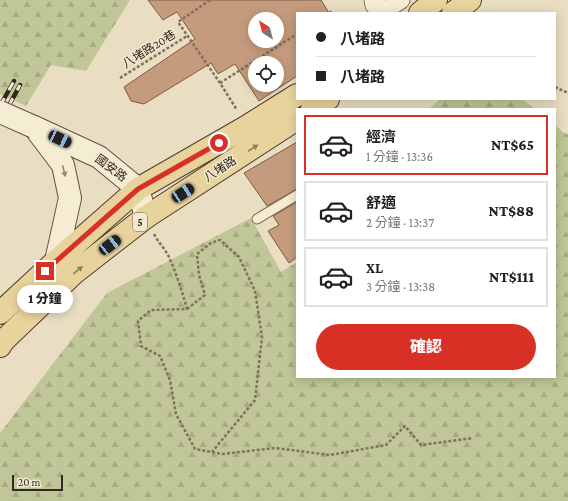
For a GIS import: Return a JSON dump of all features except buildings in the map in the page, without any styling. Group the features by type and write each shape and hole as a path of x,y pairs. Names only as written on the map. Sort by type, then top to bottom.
{"main road":[{"path":"421,12 436,0"},
{"path":"454,12 470,0"},
{"name":"八堵路","path":"0,314 56,261 138,189 246,127 296,96"},
{"path":"314,108 326,100"},
{"name":"八堵路","path":"0,346 3,341 74,273 146,217 296,120"}],"street":[{"path":"373,0 374,5 386,10 401,0"},
{"name":"國安路","path":"0,112 99,157 138,189 146,217"},
{"path":"34,127 63,165 70,198 56,261"}],"lane":[{"path":"257,219 296,196"}],"path":[{"name":"八堵路20巷","path":"210,0 178,22 220,83 246,127"},
{"path":"220,83 296,35"},
{"name":"八堵路20巷","path":"120,78 187,36"},
{"path":"556,87 568,93"},
{"path":"146,217 158,242 167,254 179,282 187,309"},
{"path":"212,452 255,400 262,337 255,291 239,257 220,240 211,243 197,254 199,275 205,295 187,309 151,310 138,321 141,346 160,356 170,380 176,414 196,449 222,454 275,448 330,455 386,445 405,426 421,445 473,438"}],"green space":[{"path":"0,0 130,0 86,71 51,65 26,106 0,94"},
{"path":"439,100 523,100 534,108 430,108"},
{"path":"556,126 564,133 568,134 568,501 0,501 0,433 107,293 251,218 281,272 296,263 296,378 556,378"}],"railway":[{"path":"0,106 14,81"},
{"path":"0,122 20,85"}],"route":[{"path":"45,271 138,189 219,143"}]}
